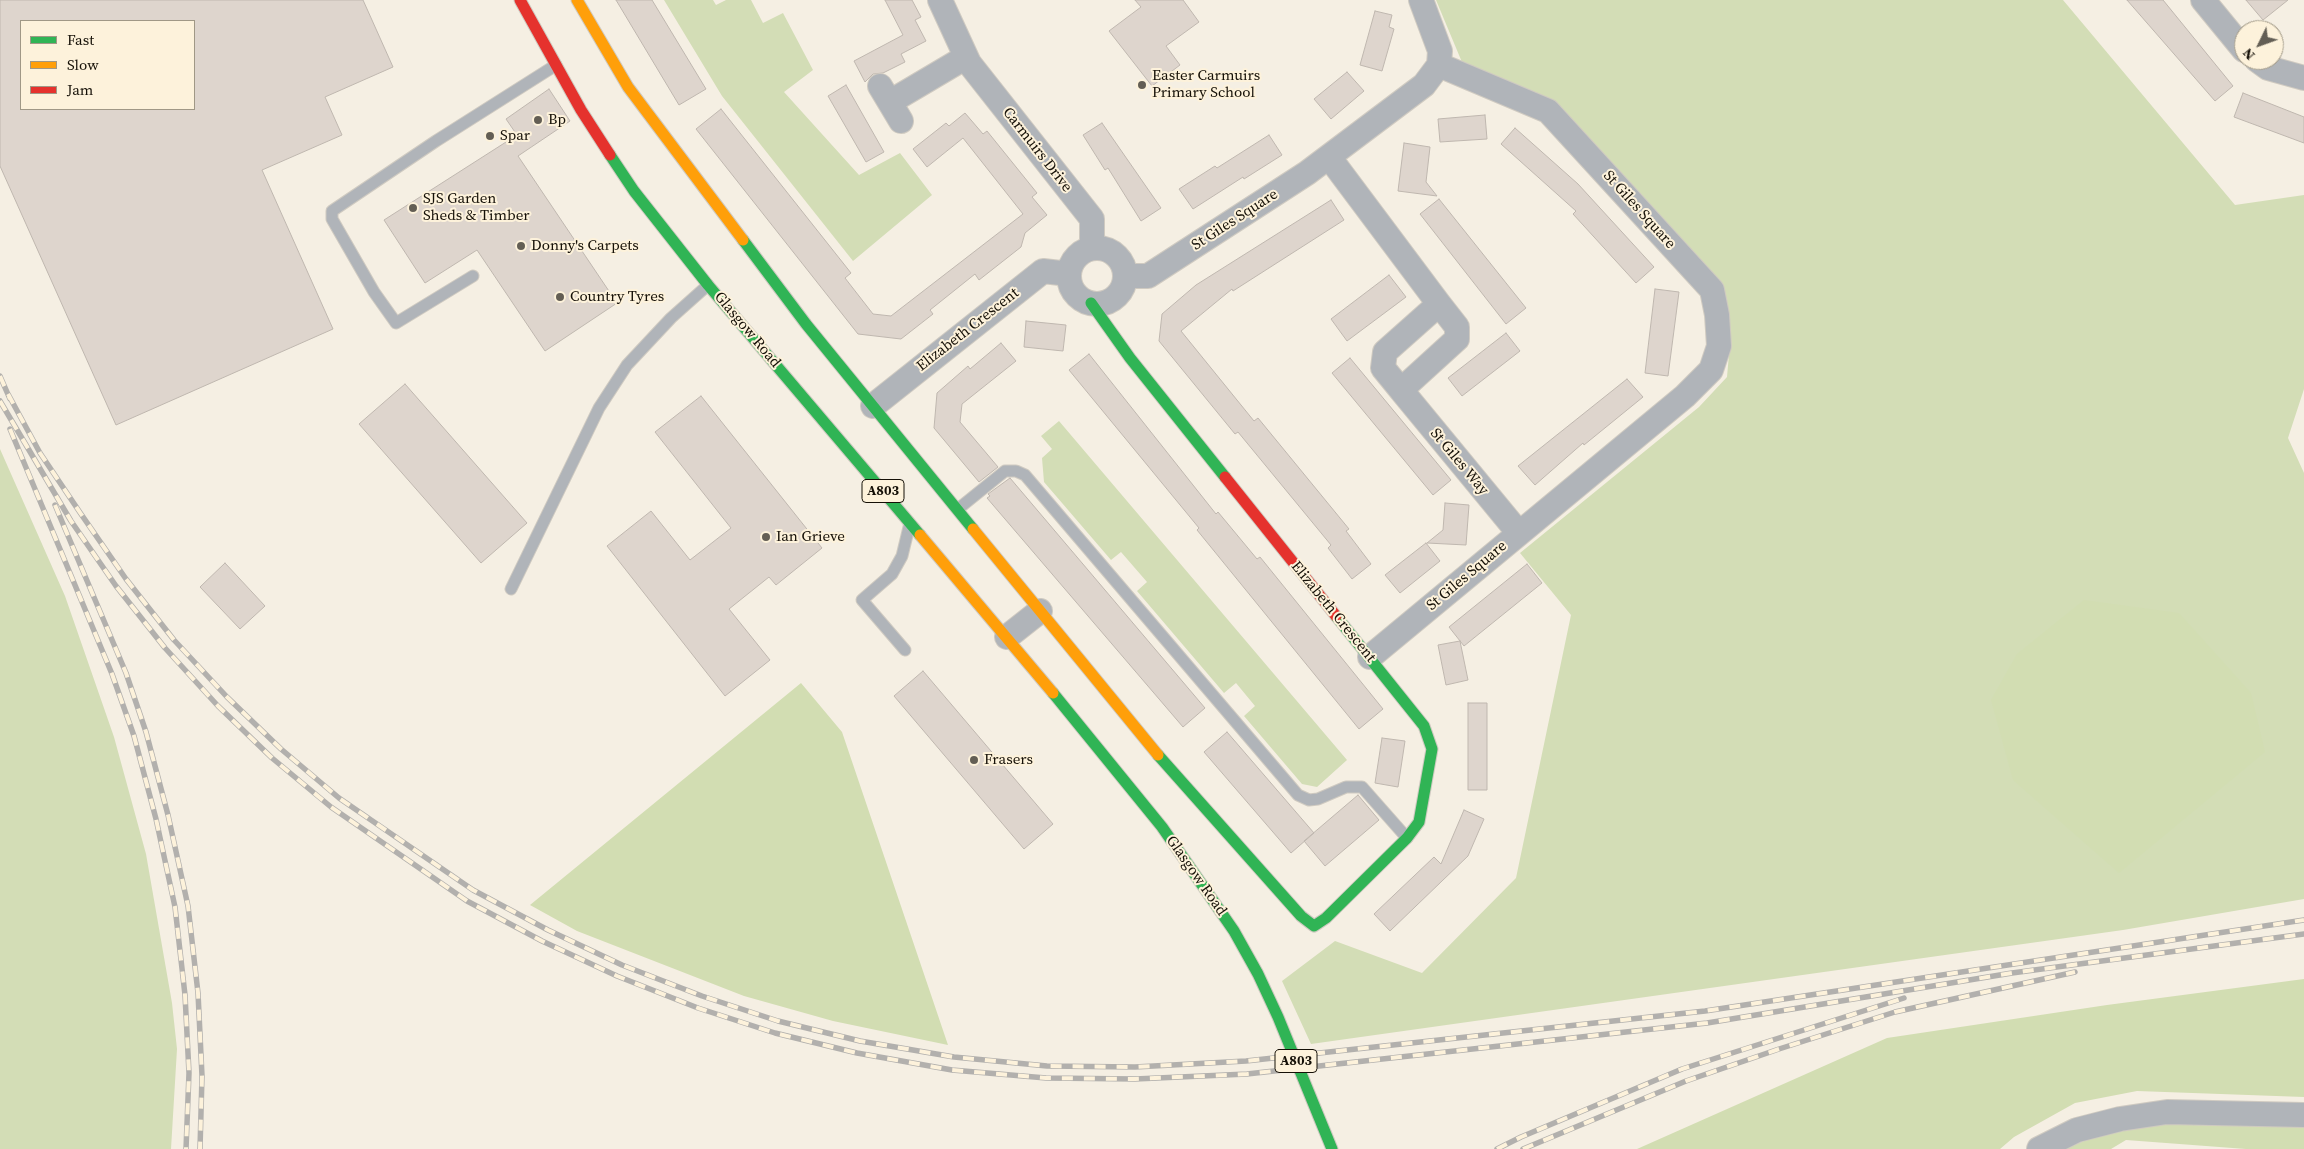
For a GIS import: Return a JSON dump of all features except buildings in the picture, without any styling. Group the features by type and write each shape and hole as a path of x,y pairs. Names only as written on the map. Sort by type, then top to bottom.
{"street":[{"name":"Glasgow Road","path":"520,0 581,110 634,191 708,284 1007,637 1162,828 1234,930 1278,1017 1332,1149"},
{"path":"577,0 628,87 806,324 1040,611 1007,637"},
{"name":"Carmuirs Drive","path":"940,0 966,57 1092,219 1092,248"},
{"path":"1420,0 1440,51 1439,65"},
{"path":"2203,0 2234,38"},
{"path":"890,103 966,57"},
{"name":"St Giles Square","path":"1125,276 1148,276 1329,157 1424,85 1439,65 1548,111 1712,290 1717,315 1719,346 1711,370 1685,396 1518,532 1370,657"},
{"path":"2275,70 2304,78"},
{"path":"1329,157 1457,327 1457,340 1401,390"},
{"path":"1092,248 1112,251 1123,265 1125,276 1121,290 1111,300 1102,304 1082,300 1072,290 1069,274 1077,256 1092,248"},
{"name":"Elizabeth Crescent","path":"873,406 1043,271 1069,274"},
{"name":"Elizabeth Crescent","path":"1040,611 1169,769 1301,916 1314,926 1326,918 1407,838 1419,822 1432,749 1424,726 1130,358 1091,303"},
{"name":"St Giles Way","path":"1439,304 1385,352 1383,368 1518,532"},
{"path":"2039,1149 2077,1130 2120,1119 2166,1112 2304,1115"}],"lane":[{"path":"473,276 396,323 374,292 332,219 332,211 436,141 556,65"},
{"path":"511,589 604,401 627,365 671,318 708,284"},
{"path":"958,510 1005,471 1016,471 1025,475 1298,795 1309,800 1318,799 1346,787 1362,787 1407,838"},
{"path":"905,650 862,600 892,574 902,556 910,523"}],"green space":[{"path":"664,0 713,0 716,5 726,0 751,0 763,23 783,13 813,70 784,92 859,175 900,153 932,195 853,261 722,96"},
{"path":"1436,0 2063,0 2235,205 2304,195 2304,389 2288,438 2304,473 2304,899 2123,930 1311,1044 1282,981 1335,941 1422,973 1516,878 1571,615 1520,553 1699,407 1727,377 1730,343 1724,294 1552,102 1464,67"},
{"path":"1059,421 1347,760 1317,787 1302,784 1244,716 1255,706 1236,683 1224,693 1137,591 1147,582 1121,552 1111,560 1044,482 1042,458 1052,449 1041,436"},
{"path":"0,449 65,596 114,737 146,854 172,1003 177,1049 171,1149 0,1149"},
{"path":"2084,600 2179,613 2251,693 2265,752 2119,873 2013,780 1991,700 2017,654"},
{"path":"801,683 842,732 948,1045 833,1021 744,996 577,931 530,905"},
{"path":"2304,979 2304,1097 2137,1091 2075,1103 2014,1137 2000,1149 1637,1149 1887,1038 2107,1005"},
{"path":"2138,1124 2304,1127 2304,1149 2246,1149 2126,1140 2111,1149 2067,1149 2090,1138"}],"railway":[{"path":"0,376 10,399"},
{"path":"8,394 40,453 81,514 126,579 174,640 227,697 281,749 339,798 473,890 548,930 622,965 702,996 778,1021 860,1041 954,1057 1047,1066 1135,1067 1246,1061 1705,1011 2304,920"},
{"path":"0,401 71,521 116,586 165,648 218,706 272,758 331,807 467,901 542,941 617,976 698,1008 775,1033 857,1053 952,1070 1046,1078 1135,1079 1247,1074 1707,1023 2012,973 2304,934"},
{"path":"10,429 112,674 134,736 156,819 175,907 185,995 189,1073 186,1149"},
{"path":"55,505 126,673 146,732 168,815 188,906 198,993 202,1076 200,1149"},
{"path":"1523,1149 1686,1081 1779,1049 1895,1012 2075,972"},
{"path":"1497,1149 1682,1069 1904,998"}],"traffic: fast":[{"path":"610,155 634,191 708,285 920,535"},
{"path":"743,240 806,324 973,529"},
{"path":"1091,303 1130,358 1225,477"},
{"path":"1158,755 1301,916 1314,926 1326,918 1407,838 1419,822 1432,749 1424,726 1336,616"},
{"path":"1053,693 1162,827 1234,931 1258,974 1278,1017 1332,1149"}],"traffic: slow":[{"path":"577,0 628,87 743,240"},
{"path":"973,529 1158,755"},
{"path":"920,535 1053,693"}],"traffic: jam":[{"path":"520,0 581,110 610,155"},
{"path":"1225,477 1336,616"}],"place":[{"name":"Easter Carmuirs Primary School","path":"1142,85"},
{"name":"Bp","path":"538,120"},
{"name":"Spar","path":"490,136"},
{"name":"SJS Garden Sheds & Timber","path":"413,208"},
{"name":"Donny's Carpets","path":"521,246"},
{"name":"Country Tyres","path":"560,297"},
{"name":"Ian Grieve","path":"766,537"},
{"name":"Frasers","path":"974,760"}]}
